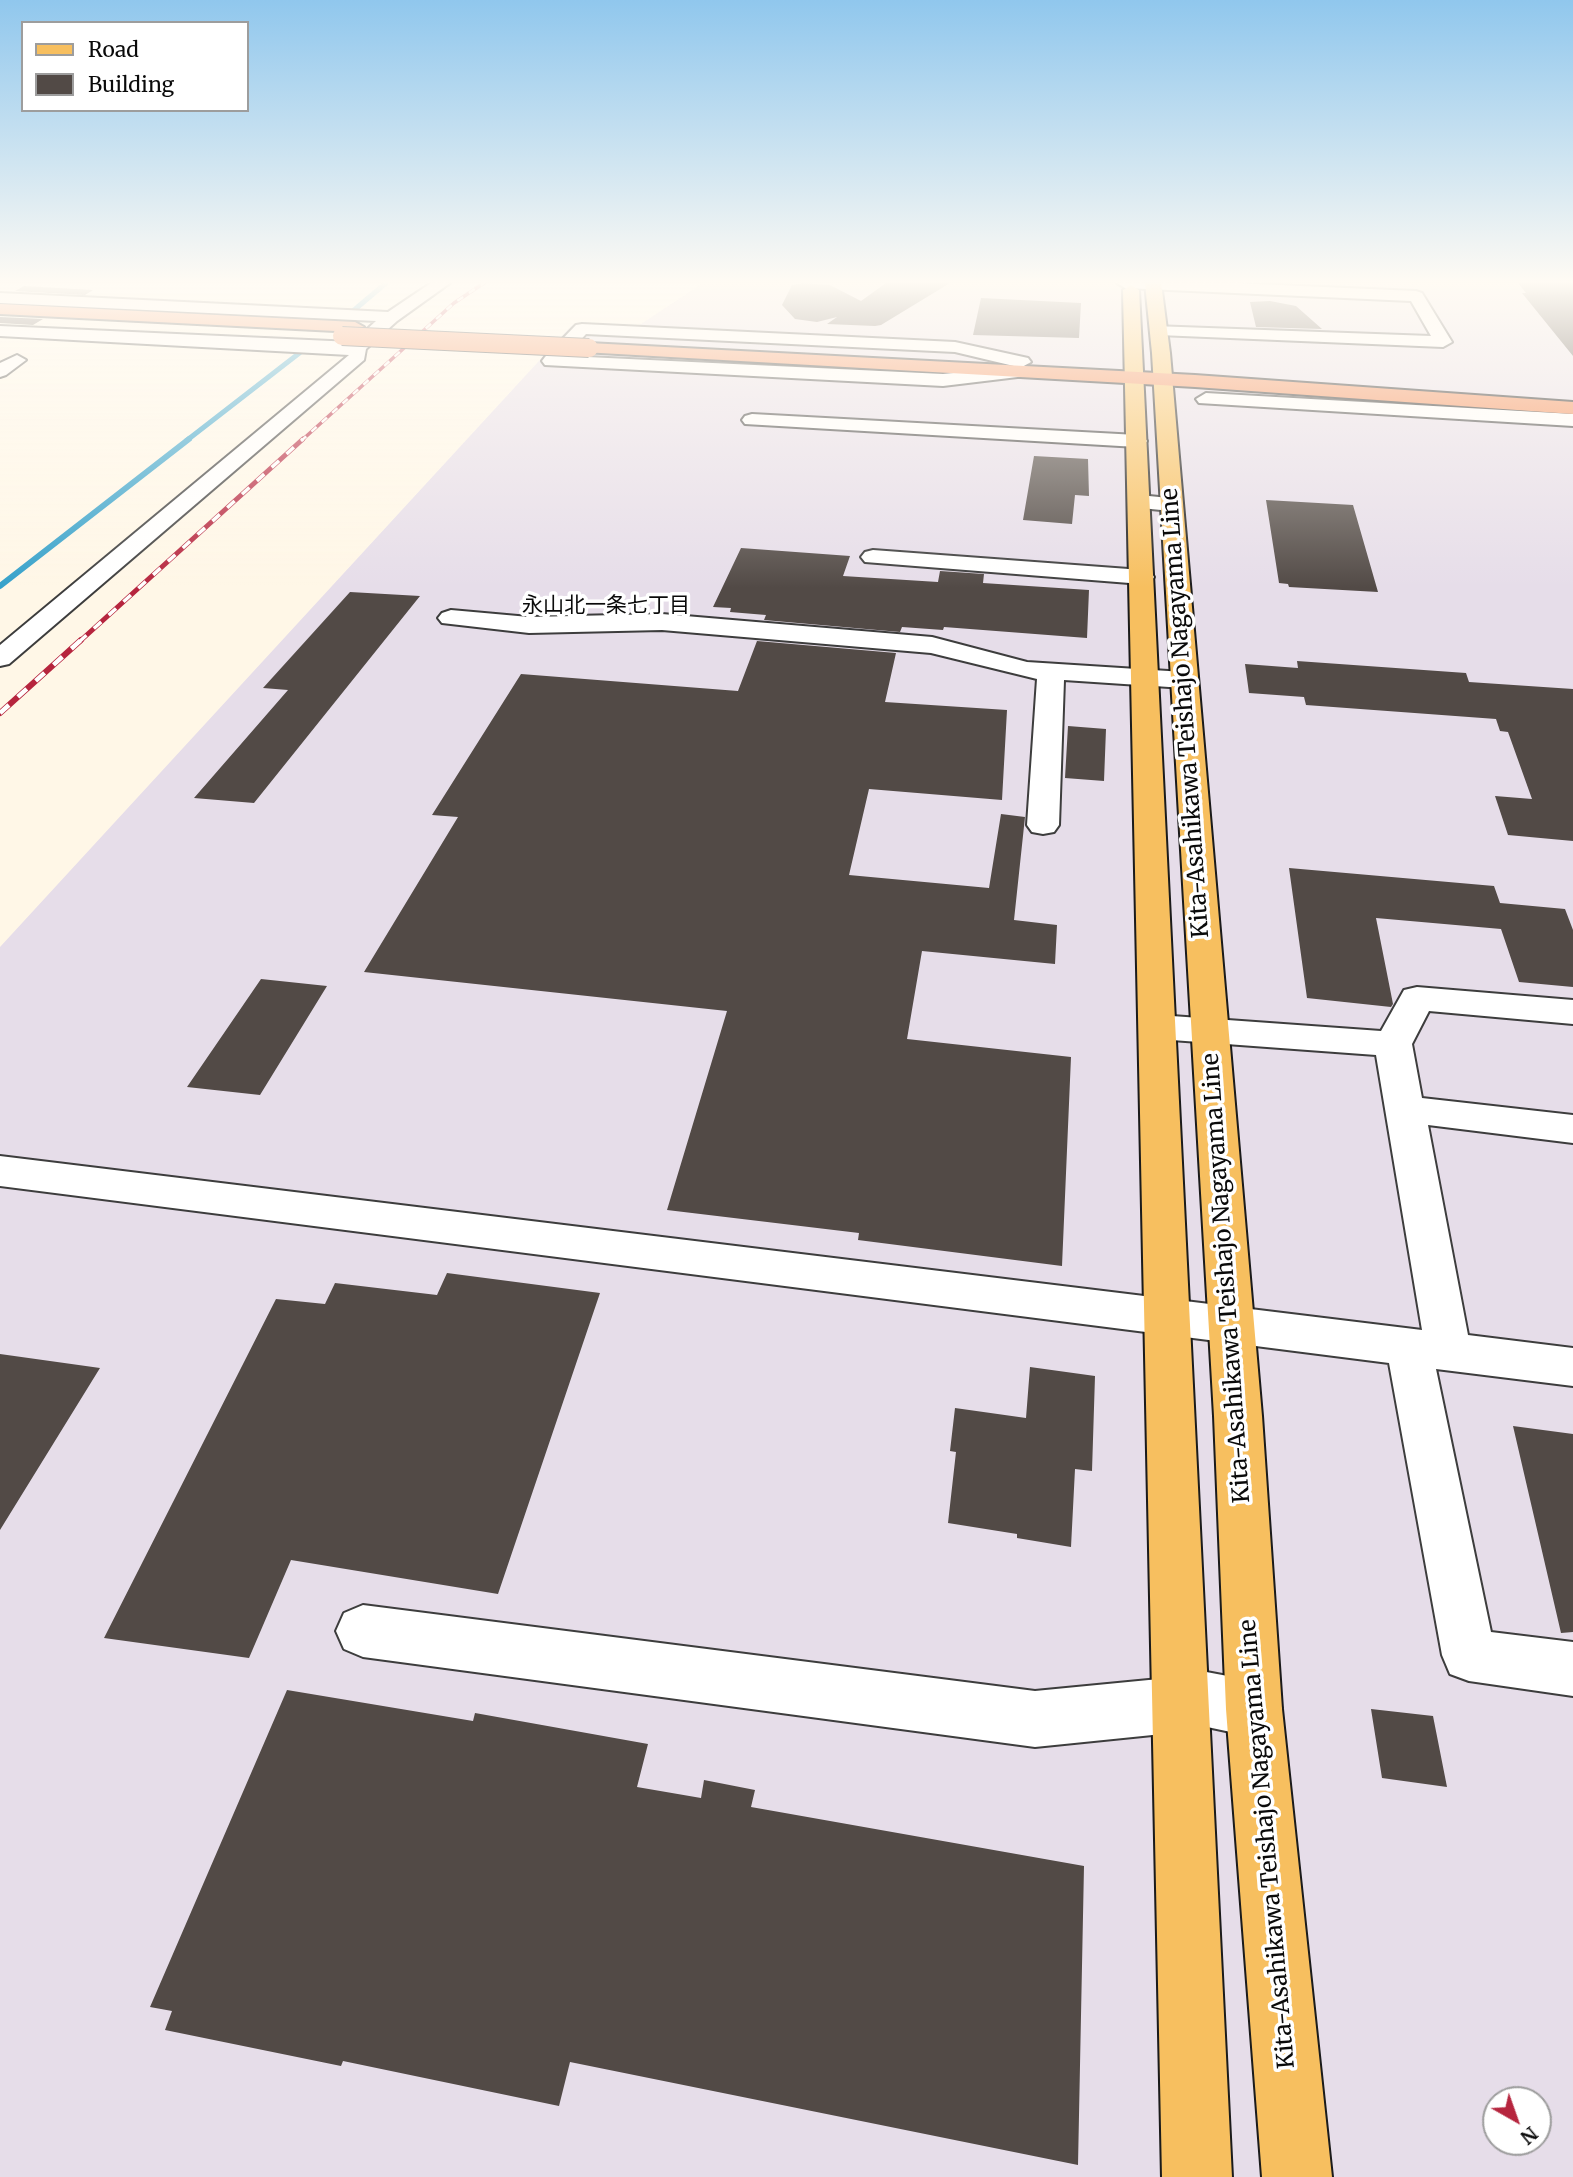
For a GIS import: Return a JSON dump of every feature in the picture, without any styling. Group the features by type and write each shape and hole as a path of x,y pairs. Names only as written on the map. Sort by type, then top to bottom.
{"highway":[{"path":"1245,385 1413,403 1573,408"},
{"path":"1336,385 1573,398"}],"main road":[{"name":"Kita-Asahikawa Teishajo Nagayama Line","path":"1146,385 1138,441 1155,503 1142,577 1165,678 1158,1027 1197,2177"},
{"name":"Kita-Asahikawa Teishajo Nagayama Line","path":"1149,385 1165,678 1210,1030 1232,1327 1254,1709 1297,2177"}],"street":[{"path":"0,658 324,385"},
{"path":"1206,399 1413,403 1573,420"},
{"path":"752,420 1138,441"},
{"path":"873,557 1142,577"},
{"path":"451,618 529,625 662,622 932,645 1026,670 1165,678"},
{"path":"1043,825 1051,672"},
{"path":"1573,1012 1417,998 1393,1044 1404,1109 1429,1350 1469,1655 1573,1669"},
{"path":"1158,1027 1393,1044"},
{"path":"1404,1109 1573,1129"},
{"path":"0,1171 1232,1327 1573,1367"},
{"path":"362,1631 1035,1719 1181,1699 1254,1709"}],"shaded area":[{"path":"517,385 1573,385 1573,2177 0,2177 0,947"}],"building":[{"path":"1034,456 1088,459 1089,496 1075,495 1072,524 1023,520"},
{"path":"1266,500 1353,505 1378,592 1289,587 1288,584 1279,583"},
{"path":"741,548 850,556 843,576 938,582 940,571 984,574 983,583 1089,590 1087,638 944,627 943,630 902,627 900,632 764,620 766,615 730,612 731,608 713,607"},
{"path":"350,592 420,596 254,803 194,798 288,690 263,688"},
{"path":"757,641 896,653 885,702 1007,710 1002,800 869,789 849,875 989,888 1001,814 1025,817 1014,920 1057,925 1055,964 922,951 907,1039 1071,1057 1062,1266 858,1240 859,1233 667,1210 727,1011 364,972 458,817 432,815 521,674 738,691"},
{"path":"1297,661 1466,673 1469,682 1573,689 1573,841 1508,835 1495,796 1532,799 1508,732 1500,731 1496,719 1306,705 1304,697 1249,693 1245,664 1298,668"},
{"path":"1068,726 1106,729 1104,781 1065,778"},
{"path":"1289,868 1494,886 1500,903 1565,909 1573,930 1573,987 1519,982 1501,929 1376,918 1393,1004 1391,1007 1307,998"},
{"path":"261,979 327,986 260,1095 187,1087"},
{"path":"447,1273 600,1293 498,1594 291,1560 249,1658 104,1638 276,1299 325,1304 335,1283 437,1295"},
{"path":"0,1354 100,1368 0,1530"},
{"path":"1030,1367 1095,1376 1092,1471 1075,1469 1071,1547 1017,1538 1017,1534 948,1523 956,1452 950,1451 955,1408 1026,1418"},
{"path":"1513,1426 1573,1434 1573,1632 1561,1633"},
{"path":"287,1690 473,1721 475,1713 648,1744 637,1787 701,1798 704,1780 755,1790 751,1807 1084,1866 1078,2165 570,2062 559,2106 343,2061 341,2066 165,2030 172,2011 150,2007"},
{"path":"1371,1709 1433,1716 1447,1787 1382,1778"}],"waterway":[{"path":"186,441 259,385"},
{"path":"0,586 189,439"}],"railway":[{"path":"301,441 364,385"},
{"path":"79,642 303,439"},
{"path":"0,713 81,640"}],"district":[{"name":"永山北一条七丁目","path":"606,606"}]}
